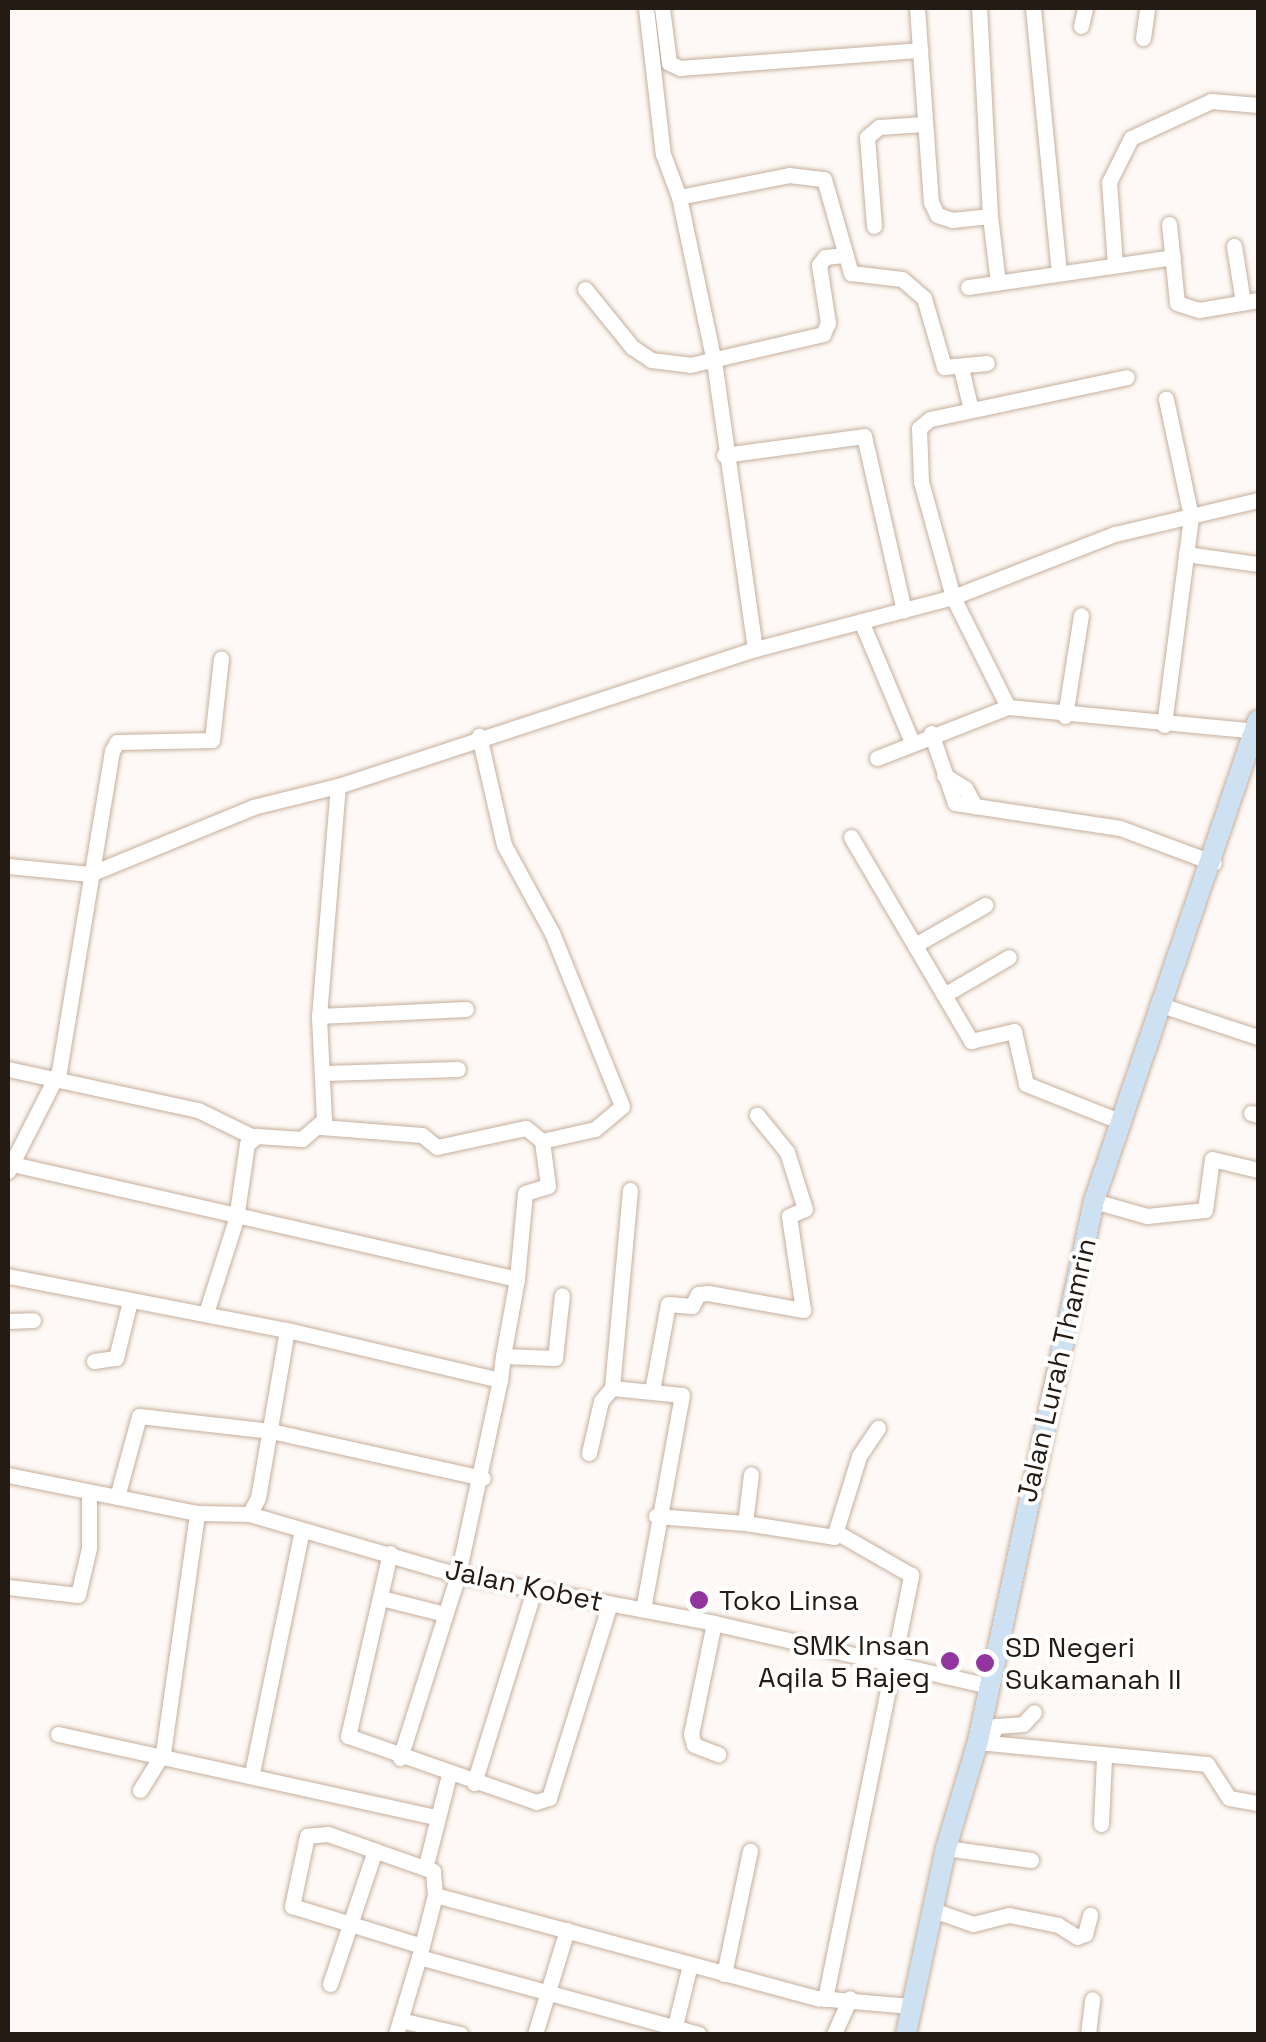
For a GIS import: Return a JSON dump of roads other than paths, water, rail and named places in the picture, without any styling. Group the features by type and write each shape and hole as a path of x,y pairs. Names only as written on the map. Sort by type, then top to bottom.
{"street":[{"path":"646,8 663,154 679,196 714,361 724,454 755,649"},
{"path":"662,8 669,63 680,68 920,50"},
{"path":"917,8 924,124 938,215 990,216"},
{"path":"979,8 990,216 998,283"},
{"path":"1033,8 1059,272"},
{"path":"1082,26 1085,8"},
{"path":"1143,38 1147,8"},
{"path":"1116,265 1109,182 1132,138 1211,101 1258,105"},
{"path":"874,226 867,137 879,127 924,124"},
{"path":"679,196 814,174 824,179 851,273 902,279 924,298 942,365 961,368 987,363"},
{"path":"1170,224 1182,307 1250,301 1234,246"},
{"path":"586,289 632,348 651,360 714,361 828,330 819,266 825,258 843,256"},
{"path":"968,287 1174,256"},
{"path":"961,368 971,410"},
{"path":"1008,706 953,597 922,482 917,436 922,422 1127,377"},
{"path":"1164,725 1191,516 1166,400"},
{"path":"724,454 864,436 904,610"},
{"path":"8,866 90,874 252,806 338,786 479,736 755,649 953,597 1115,534 1258,500"},
{"path":"1186,554 1258,564"},
{"path":"1065,716 1081,614"},
{"path":"860,621 911,740"},
{"path":"221,658 212,740 118,742 90,874 55,1080 8,1166 516,1280"},
{"path":"876,758 911,740 1008,706 1255,738"},
{"path":"932,733 944,775 965,788 976,806 1132,831 1214,863"},
{"path":"479,736 504,846 552,933 622,1106 594,1129 542,1141"},
{"name":"Jalan Lurah Thamrin","path":"908,2034 910,2006 946,1848 983,1742 988,1686 1094,1202 1255,738"},
{"path":"321,1127 324,1073 318,1016 338,786"},
{"path":"851,837 971,1041 1008,1030 1019,1035 1026,1084 1119,1121"},
{"path":"915,945 985,905"},
{"path":"944,995 1009,957"},
{"path":"1161,1005 1258,1037"},
{"path":"318,1016 466,1009"},
{"path":"8,1069 198,1110 253,1137 302,1139 321,1127 422,1135 437,1147 526,1128 542,1141 548,1186 517,1195 516,1280 483,1478 458,1575 400,1758"},
{"path":"324,1073 458,1069"},
{"path":"652,1392 668,1304 692,1306 698,1294 708,1293 803,1310 789,1216 806,1209 787,1152 757,1115"},
{"path":"206,1314 236,1218 253,1137"},
{"path":"1094,1202 1168,1217 1205,1210 1212,1159 1258,1170"},
{"path":"589,1453 601,1402 612,1388 630,1190"},
{"path":"8,1276 287,1330 500,1380"},
{"path":"503,1356 555,1358 562,1295"},
{"path":"94,1362 116,1358 130,1301"},
{"path":"8,1321 33,1320"},
{"path":"249,1514 271,1431 287,1330"},
{"path":"612,1388 682,1395 656,1516 643,1609"},
{"path":"117,1497 140,1416 271,1431 483,1478"},
{"path":"838,1533 859,1456 878,1428"},
{"path":"745,1523 752,1474"},
{"name":"Jalan Kobet","path":"8,1475 196,1513 249,1514 301,1534 390,1553 458,1575 714,1623 988,1686"},
{"path":"8,1588 78,1595 89,1548 90,1494"},
{"path":"140,1790 164,1752 196,1513"},
{"path":"656,1516 745,1523 817,1537 838,1533 910,1571 825,1999"},
{"path":"252,1774 301,1534"},
{"path":"390,1553 348,1736 449,1775 547,1801 610,1603"},
{"path":"474,1783 534,1590"},
{"path":"382,1598 445,1614"},
{"path":"714,1623 691,1734 694,1744 718,1754"},
{"path":"983,1742 996,1726 1022,1724 1034,1712"},
{"path":"58,1734 164,1752 438,1818"},
{"path":"983,1742 1104,1757 1207,1764 1230,1798 1258,1803"},
{"path":"1101,1824 1104,1757"},
{"path":"449,1775 426,1865 435,1895 398,2027 460,2034"},
{"path":"426,1865 328,1834 313,1833 304,1842 292,1906 673,2032 699,2034"},
{"path":"946,1848 1030,1860"},
{"path":"330,1984 375,1850"},
{"path":"724,1974 750,1852"},
{"path":"435,1895 825,1999 850,1998 910,2006"},
{"path":"933,1910 974,1924 1008,1915 1058,1925 1077,1936 1085,1934 1090,1915"},
{"path":"535,2034 567,1930"},
{"path":"673,2032 690,1965"},
{"path":"834,2034 850,1998"},
{"path":"1088,2034 1092,1999"}],"place":[{"name":"Toko Linsa","path":"699,1600"},
{"name":"SMK Insan Aqila 5 Rajeg","path":"950,1661"},
{"name":"SD Negeri Sukamanah II","path":"985,1663"}]}
